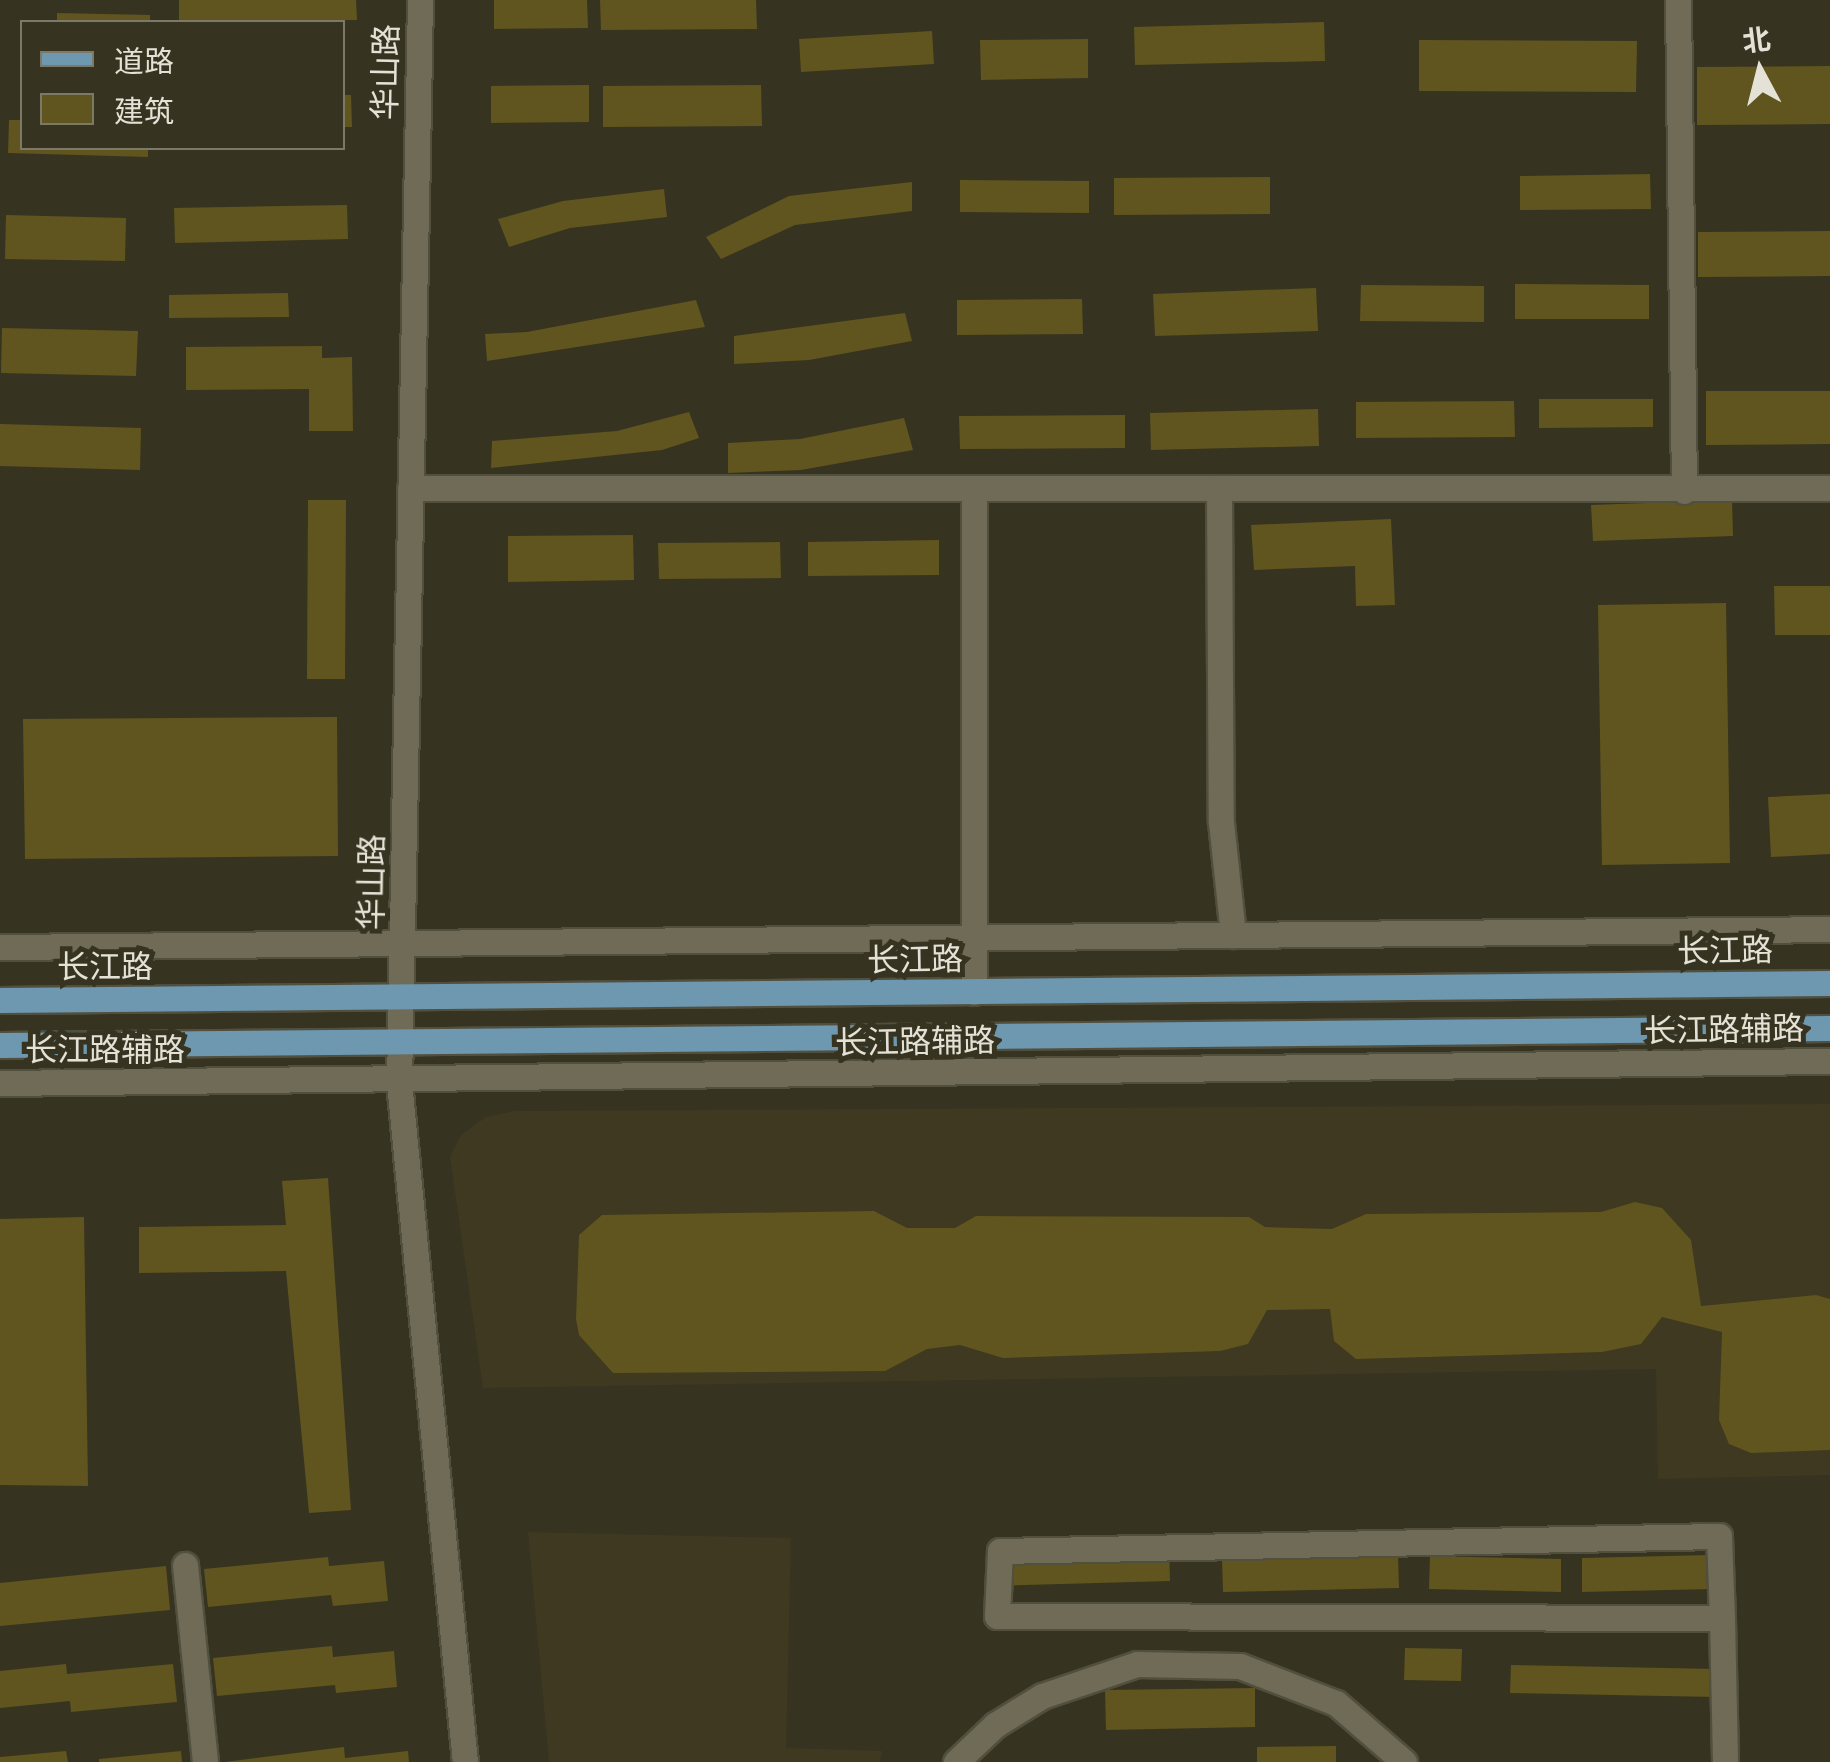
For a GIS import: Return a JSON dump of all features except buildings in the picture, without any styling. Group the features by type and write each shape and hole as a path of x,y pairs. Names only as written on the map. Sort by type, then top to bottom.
{"main road":[{"name":"长江路","path":"0,1000 1830,982"},
{"path":"0,1045 1830,1028"}],"street":[{"name":"华山路","path":"420,0 404,998 399,1082 466,1762"},
{"path":"1678,0 1684,491"},
{"path":"410,488 1830,488"},
{"path":"974,488 974,992"},
{"path":"1220,488 1220,822 1233,935"},
{"path":"0,947 1830,929"},
{"name":"长江路辅路","path":"0,1083 399,1082 1830,1062"},
{"path":"1722,1618 997,1616 1000,1551 1719,1536 1722,1618 1725,1762"},
{"path":"185,1565 205,1762"},
{"path":"956,1762 995,1725 1042,1696 1137,1664 1240,1666 1336,1703 1404,1762"}],"shaded area":[{"path":"1830,1104 1830,1475 1658,1479 1656,1369 483,1388 450,1157 461,1135 486,1117 515,1111"},
{"path":"528,1532 791,1538 786,1748 882,1751 880,1762 549,1762"}]}
